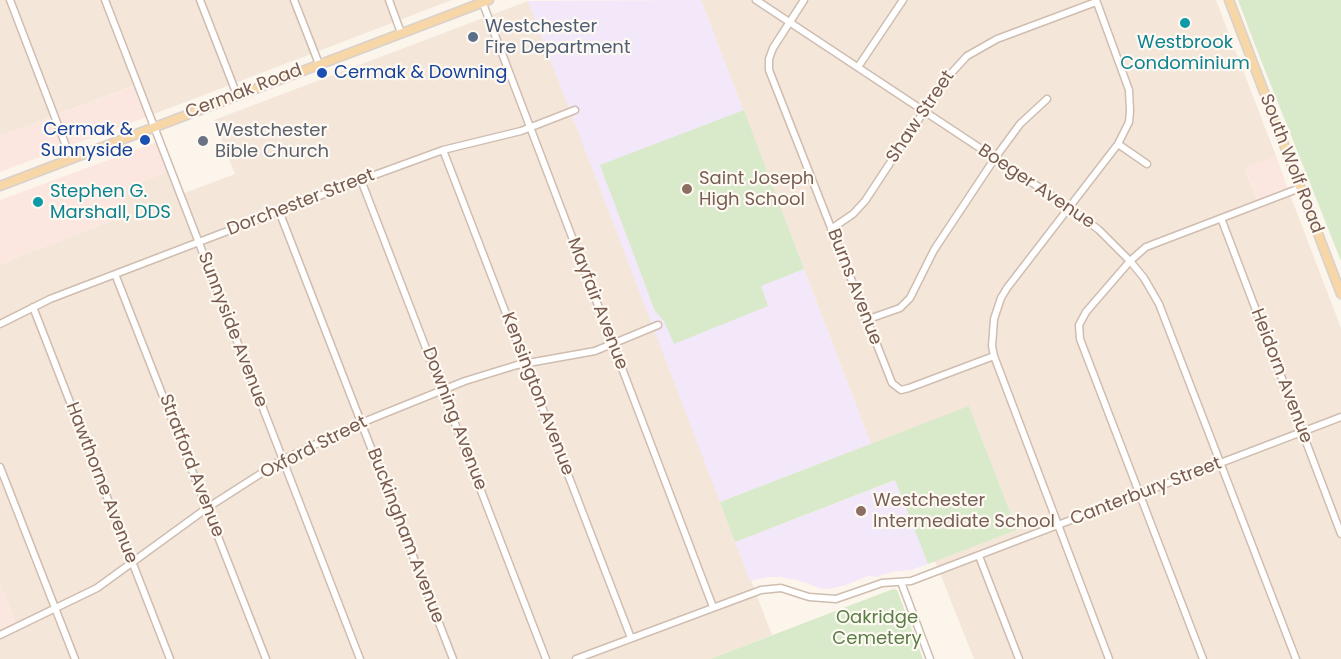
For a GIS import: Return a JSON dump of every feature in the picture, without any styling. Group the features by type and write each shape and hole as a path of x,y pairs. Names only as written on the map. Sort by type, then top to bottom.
{"main road":[{"name":"South Wolf Road","path":"1229,0 1341,294"},
{"name":"Cermak Road","path":"0,186 484,1"}],"street":[{"path":"10,0 71,159"},
{"name":"Sunnyside Avenue","path":"105,0 360,659"},
{"path":"200,0 237,95"},
{"path":"294,0 319,64"},
{"path":"389,0 401,33"},
{"name":"Boeger Avenue","path":"756,0 1070,207 1099,230 1144,278 1159,304 1296,659"},
{"name":"Burns Avenue","path":"804,0 773,48 769,59 769,70 892,383 900,390 993,356"},
{"path":"858,67 903,0"},
{"name":"Mayfair Avenue","path":"484,1 529,128 713,607"},
{"path":"1096,1 1129,90 1131,111 1129,122 1118,144 1001,298 993,326 993,356 1109,659"},
{"name":"Shaw Street","path":"831,229 853,214 865,201 951,72 976,49 1096,1"},
{"path":"866,320 900,308 910,298 934,250 994,158 1020,124 1047,99"},
{"name":"Dorchester Street","path":"0,324 33,307 115,274 361,180 443,150 529,128 575,110"},
{"path":"1118,144 1147,164"},
{"name":"Kensington Avenue","path":"443,150 631,638"},
{"name":"Downing Avenue","path":"361,180 546,659"},
{"path":"1203,659 1080,339 1081,319 1130,261 1146,247 1300,188"},
{"name":"Buckingham Avenue","path":"279,211 453,659"},
{"name":"Heidorn Avenue","path":"1221,218 1341,534"},
{"name":"Stratford Avenue","path":"115,274 266,659"},
{"name":"Hawthorne Avenue","path":"33,307 170,659"},
{"name":"Oxford Street","path":"0,635 97,588 207,508 282,460 362,423 443,390 525,364 595,351 658,326"},
{"name":"Canterbury Street","path":"576,659 766,589 781,588 827,600 842,598 882,583 917,579 1341,417"},
{"path":"0,467 75,659"},
{"path":"979,556 1019,659"},
{"path":"901,582 930,659"}],"shaded area":[{"path":"0,0 452,0 149,116 136,85 0,136"},
{"path":"701,0 1216,0 1276,156 1245,169 1259,204 1289,192 1341,328 1341,659 974,659 935,561 1017,530 969,407 871,444"},
{"name":"Saint Joseph High School","path":"701,0 871,444 720,502 528,1"},
{"path":"528,1 772,635 710,659 0,659 0,636 18,629 0,584 0,265 129,214 119,190 169,171 179,195 235,174 214,120"},
{"path":"137,85 149,116 0,172 0,136"},
{"path":"157,142 169,171 119,190 129,214 0,265 0,200"},
{"path":"1276,156 1289,192 1259,204 1245,168"},
{"name":"Westchester Intermediate School","path":"896,480 928,564 877,577 868,576 846,585 827,589 780,577 750,581 735,542"},
{"path":"0,584 18,629 0,636"}],"green space":[{"path":"1238,0 1341,0 1341,261 1255,45"},
{"path":"744,110 804,269 761,286 768,306 674,344 664,321 655,311 600,165"},
{"path":"969,406 1017,530 928,564 895,480 735,542 720,502"},
{"name":"Oakridge Cemetery","path":"893,589 897,590 923,659 710,659"}],"place":[{"name":"Westbrook Condominium","path":"1185,23"},
{"name":"Westchester Fire Department","path":"473,37"},
{"name":"Cermak & Downing","path":"322,73"},
{"name":"Cermak & Sunnyside","path":"145,140"},
{"name":"Westchester Bible Church","path":"203,141"},
{"name":"Saint Joseph High School","path":"687,189"},
{"name":"Stephen G. Marshall, DDS","path":"38,202"},
{"name":"Westchester Intermediate School","path":"861,511"}]}
